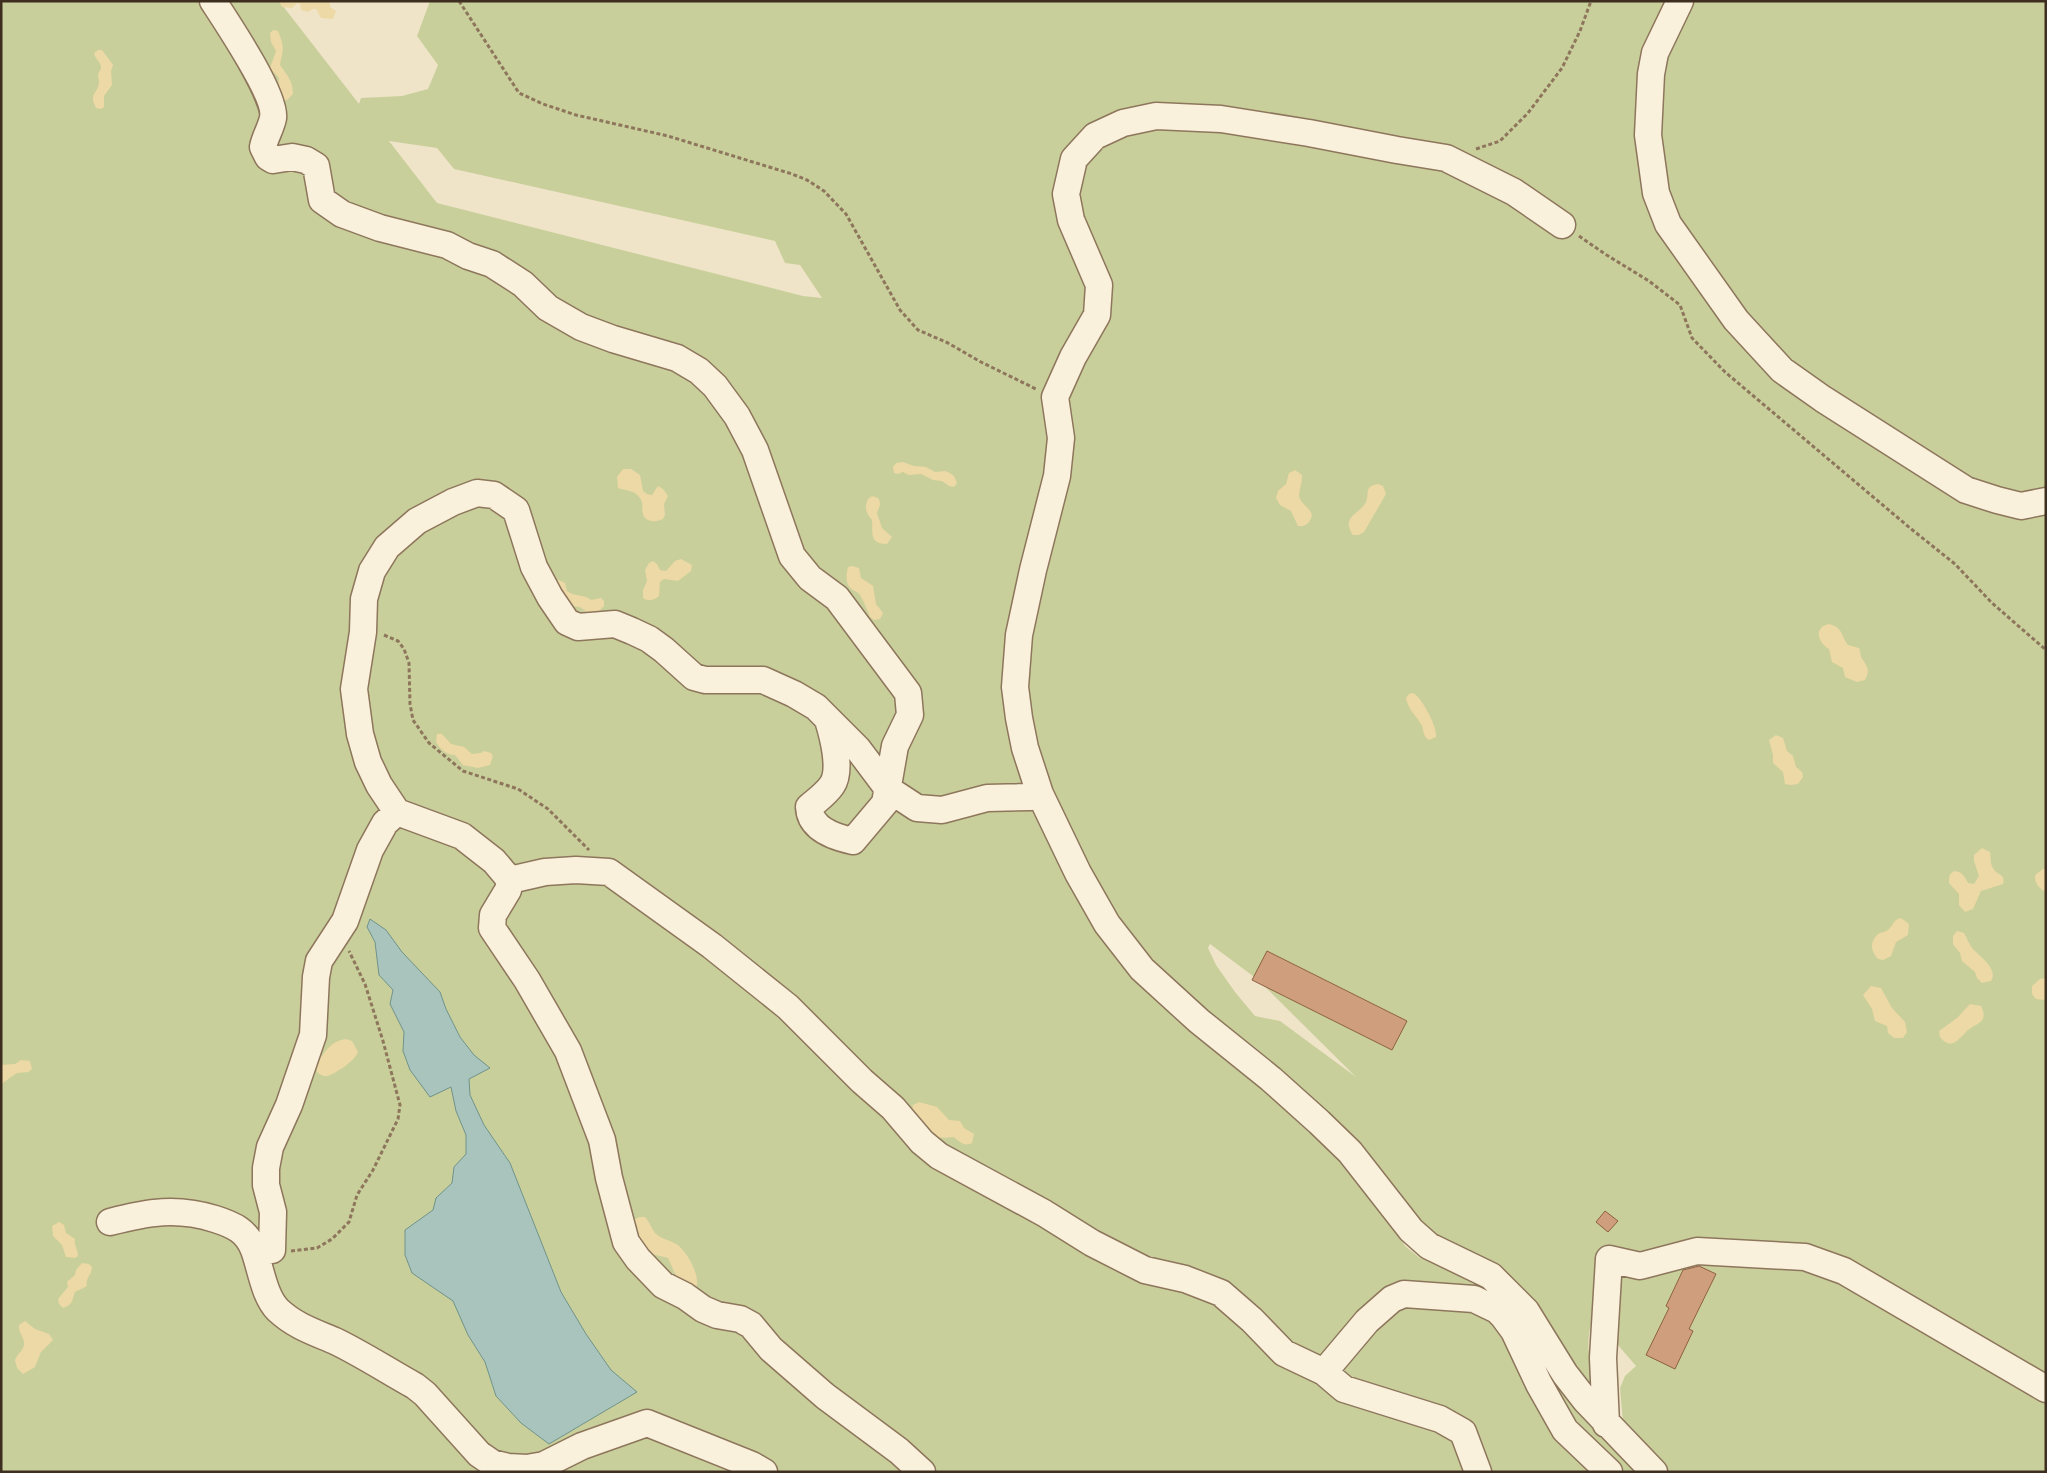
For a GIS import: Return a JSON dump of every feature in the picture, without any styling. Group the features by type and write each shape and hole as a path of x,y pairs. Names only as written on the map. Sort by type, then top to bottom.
{"street":[{"path":"213,1 235,34 264,86 273,117 263,147 268,157 273,160 292,157 306,160 316,166 322,200 342,214 380,228 447,245 468,256 492,264 523,284 548,308 581,327 613,339 677,358 699,371 715,386 732,408 755,450 792,556 810,578 837,598 908,693 910,715 895,746 885,803 852,841 823,831 810,815 809,807 834,783 836,766 834,742 828,720"},
{"path":"1680,1 1655,53 1651,74 1648,135 1656,193 1668,224 1736,320 1782,370 1823,400 1966,490 2021,506 2046,501"},
{"path":"1562,225 1514,192 1446,158 1221,119 1156,116 1123,124 1095,136 1074,159 1066,194 1071,220 1098,285 1097,315 1073,357 1055,397 1061,438 1057,476 1019,635 1015,688 1018,718 1025,748 1040,794 1078,873 1107,924 1142,969 1199,1020 1271,1079 1350,1152 1411,1230 1429,1246 1491,1276 1511,1310 1514,1331 1539,1384 1565,1430 1609,1472"},
{"path":"510,880 494,861 462,836 397,812 379,785 368,762 360,734 354,690 363,632 364,599 372,571 387,547 416,521 453,502 478,493 494,495 516,510 534,567 550,597 567,622 578,626 615,624 649,638 694,677 705,680 763,680 794,694 816,707 858,749 888,789 917,808 942,810 987,798 1030,797 1040,794"},
{"path":"397,812 385,823 370,850 345,921 339,933 319,961 316,977 313,1035 289,1105 270,1147 266,1168 266,1185 273,1212 263,1251 268,1295 276,1308 304,1329 334,1341 415,1386 425,1394 479,1454 492,1463 518,1468 544,1465 590,1443 647,1423 752,1465 764,1472"},
{"path":"510,880 545,872 576,870 609,872 712,946 788,1007 862,1081 893,1108 922,1142 939,1156 1044,1213 1092,1243 1146,1270 1185,1279 1221,1293 1252,1320 1284,1353 1324,1372 1344,1389 1440,1419 1463,1432 1478,1472"},
{"path":"510,880 508,890 493,915 492,928 527,980 568,1051 602,1140 609,1178 626,1242 634,1254 664,1285 717,1315 740,1319 751,1325 771,1349 825,1396 922,1472"},
{"path":"110,1222 149,1213 192,1212 239,1228 263,1251"},
{"path":"1606,1424 1603,1358 1609,1259 1640,1266 1696,1251 1805,1257 1844,1271 2046,1389"},
{"path":"1324,1372 1367,1320 1392,1299 1404,1294 1474,1299 1497,1310 1526,1312 1565,1374 1606,1424 1654,1472"}],"path":[{"path":"459,1 519,93 543,104 576,115 668,136 807,180 846,214 900,310 918,330 948,343 981,362 1055,397"},
{"path":"1446,158 1500,141 1528,113 1562,68 1580,31 1591,1"},
{"path":"1562,225 1605,254 1649,280 1680,305 1692,338 1725,372 1895,516 1955,564 1992,603 2046,650"},
{"path":"363,632 382,634 398,642 404,649 409,663 410,704 413,720 429,743 463,771 518,788 548,809 609,872"},
{"path":"263,1251 297,1251 317,1248 332,1239 349,1222 358,1194 373,1170 398,1119 400,1105 395,1084 365,984 355,960 339,933"}],"green space":[{"path":"1,1 279,1 359,104 361,98 402,96 428,89 438,65 417,36 430,1 2046,1 2046,1472 1,1472","holes":["389,141 437,148 454,169 775,241 785,263 800,265 822,298 803,296 437,203","1210,944 1257,979 1356,1077 1280,1021 1255,1016 1216,965 1208,948","1371,1196 1399,1202 1421,1229 1440,1245 1500,1273 1539,1315 1574,1368 1577,1381 1590,1391 1593,1386 1594,1377 1588,1344 1593,1316 1636,1366 1625,1376 1620,1388 1626,1456 1630,1465 1581,1410 1542,1355 1528,1328 1496,1296 1467,1274 1420,1258 1405,1246 1392,1223"]}],"sand":[{"path":"279,1 330,1 330,7 336,11 333,19 321,18 316,9 308,12 301,10 300,4 297,3 292,8 282,7"},
{"path":"273,30 278,31 282,45 283,51 280,65 292,85 293,94 287,100 282,100 278,89 279,78 270,68 276,51 271,42 270,33"},
{"path":"102,50 113,65 111,71 112,85 104,96 104,107 101,109 96,108 93,99 98,86 98,74 101,68 94,53"},
{"path":"903,462 914,466 926,467 935,472 945,471 954,476 957,483 954,487 921,474 894,473 893,467 896,463"},
{"path":"623,469 631,469 640,475 643,491 647,494 652,495 658,486 663,489 668,496 664,504 665,515 663,519 655,521 646,519 643,514 642,502 638,495 618,488 617,477"},
{"path":"1295,470 1302,475 1300,499 1312,515 1307,524 1303,526 1298,526 1291,511 1280,505 1276,498 1278,491 1286,484 1289,473"},
{"path":"1378,484 1383,486 1386,494 1364,532 1359,535 1353,535 1349,524 1350,520 1366,502 1370,487"},
{"path":"872,496 878,498 880,502 877,513 882,528 892,537 887,544 877,542 873,537 872,520 866,508 868,499"},
{"path":"681,559 692,565 691,571 678,581 664,579 660,582 659,596 655,599 643,598 643,590 647,581 645,570 649,563 653,561 660,570 666,571 675,561"},
{"path":"848,567 859,568 861,578 873,586 876,604 883,613 880,619 874,620 870,617 860,595 850,588 847,580 847,570"},
{"path":"559,580 565,583 567,591 570,593 584,596 591,600 601,598 604,601 604,606 598,612 588,613 580,607 571,606 555,581"},
{"path":"1829,624 1837,627 1848,645 1859,648 1861,657 1868,670 1865,680 1857,682 1845,677 1843,668 1832,662 1829,649 1822,643 1819,635 1821,628"},
{"path":"1413,693 1420,700 1432,720 1436,737 1429,740 1407,702 1406,698 1409,694"},
{"path":"437,734 442,734 451,744 464,747 472,754 484,751 491,753 493,756 490,765 478,768 463,765 455,755 447,753 440,747 436,742"},
{"path":"1776,735 1783,738 1787,751 1793,756 1796,767 1802,772 1803,777 1798,784 1785,784 1783,772 1773,763 1769,740"},
{"path":"1982,848 1990,852 1992,866 2002,876 2003,884 1981,891 1973,909 1965,912 1959,905 1959,894 1949,883 1950,876 1954,871 1959,872 1968,883 1974,884 1979,876 1974,855"},
{"path":"2046,869 2046,892 2039,887 2035,878 2035,875"},
{"path":"1901,918 1909,924 1908,935 1896,942 1891,956 1883,960 1878,959 1872,947 1873,940 1878,934 1888,930 1895,921"},
{"path":"1957,931 1964,933 1972,948 1990,967 1993,976 1991,981 1982,983 1977,978 1975,972 1962,961 1960,953 1953,944 1953,936"},
{"path":"2046,978 2046,1000 2036,999 2032,994 2032,986 2040,979"},
{"path":"1871,986 1881,988 1892,1008 1905,1022 1907,1032 1903,1038 1894,1038 1888,1033 1887,1026 1875,1021 1872,1009 1863,995"},
{"path":"1970,1004 1981,1006 1983,1019 1955,1042 1948,1043 1944,1041 1940,1037 1939,1031 1957,1018"},
{"path":"346,1039 352,1041 358,1052 353,1059 330,1075 324,1076 317,1072 316,1063 326,1051 336,1042"},
{"path":"21,1060 30,1061 32,1069 28,1072 17,1073 1,1084 1,1065 15,1064"},
{"path":"919,1102 937,1107 949,1120 960,1121 964,1128 974,1134 972,1143 964,1144 954,1137 941,1138 935,1135 912,1111 913,1105"},
{"path":"645,1217 658,1235 676,1244 683,1250 695,1272 697,1278 696,1288 691,1289 677,1278 668,1258 645,1250 634,1228 635,1219"},
{"path":"59,1222 64,1225 66,1233 75,1239 78,1256 75,1258 66,1257 62,1245 53,1236 52,1226"},
{"path":"82,1263 89,1264 92,1267 87,1286 75,1292 70,1304 63,1308 59,1304 58,1299 68,1287 67,1282 75,1275 76,1270"},
{"path":"25,1321 35,1329 49,1334 53,1340 41,1352 35,1367 23,1374 17,1368 15,1360 24,1345 19,1325"}],"water":[{"path":"370,919 386,930 402,952 440,992 460,1037 474,1055 490,1068 469,1079 470,1095 484,1125 510,1163 561,1292 586,1334 611,1370 637,1392 549,1444 521,1423 496,1396 485,1362 468,1335 453,1301 412,1273 405,1255 405,1230 433,1210 436,1198 452,1183 454,1167 466,1154 466,1135 456,1111 451,1087 430,1097 410,1070 403,1051 404,1032 390,1004 393,990 379,975 375,942 367,927"}],"building":[{"path":"1267,951 1407,1021 1392,1050 1252,980"},
{"path":"1605,1211 1618,1221 1608,1232 1596,1222"},
{"path":"1699,1266 1716,1274 1689,1329 1693,1331 1675,1369 1646,1355 1669,1308 1666,1306 1683,1270"}]}
